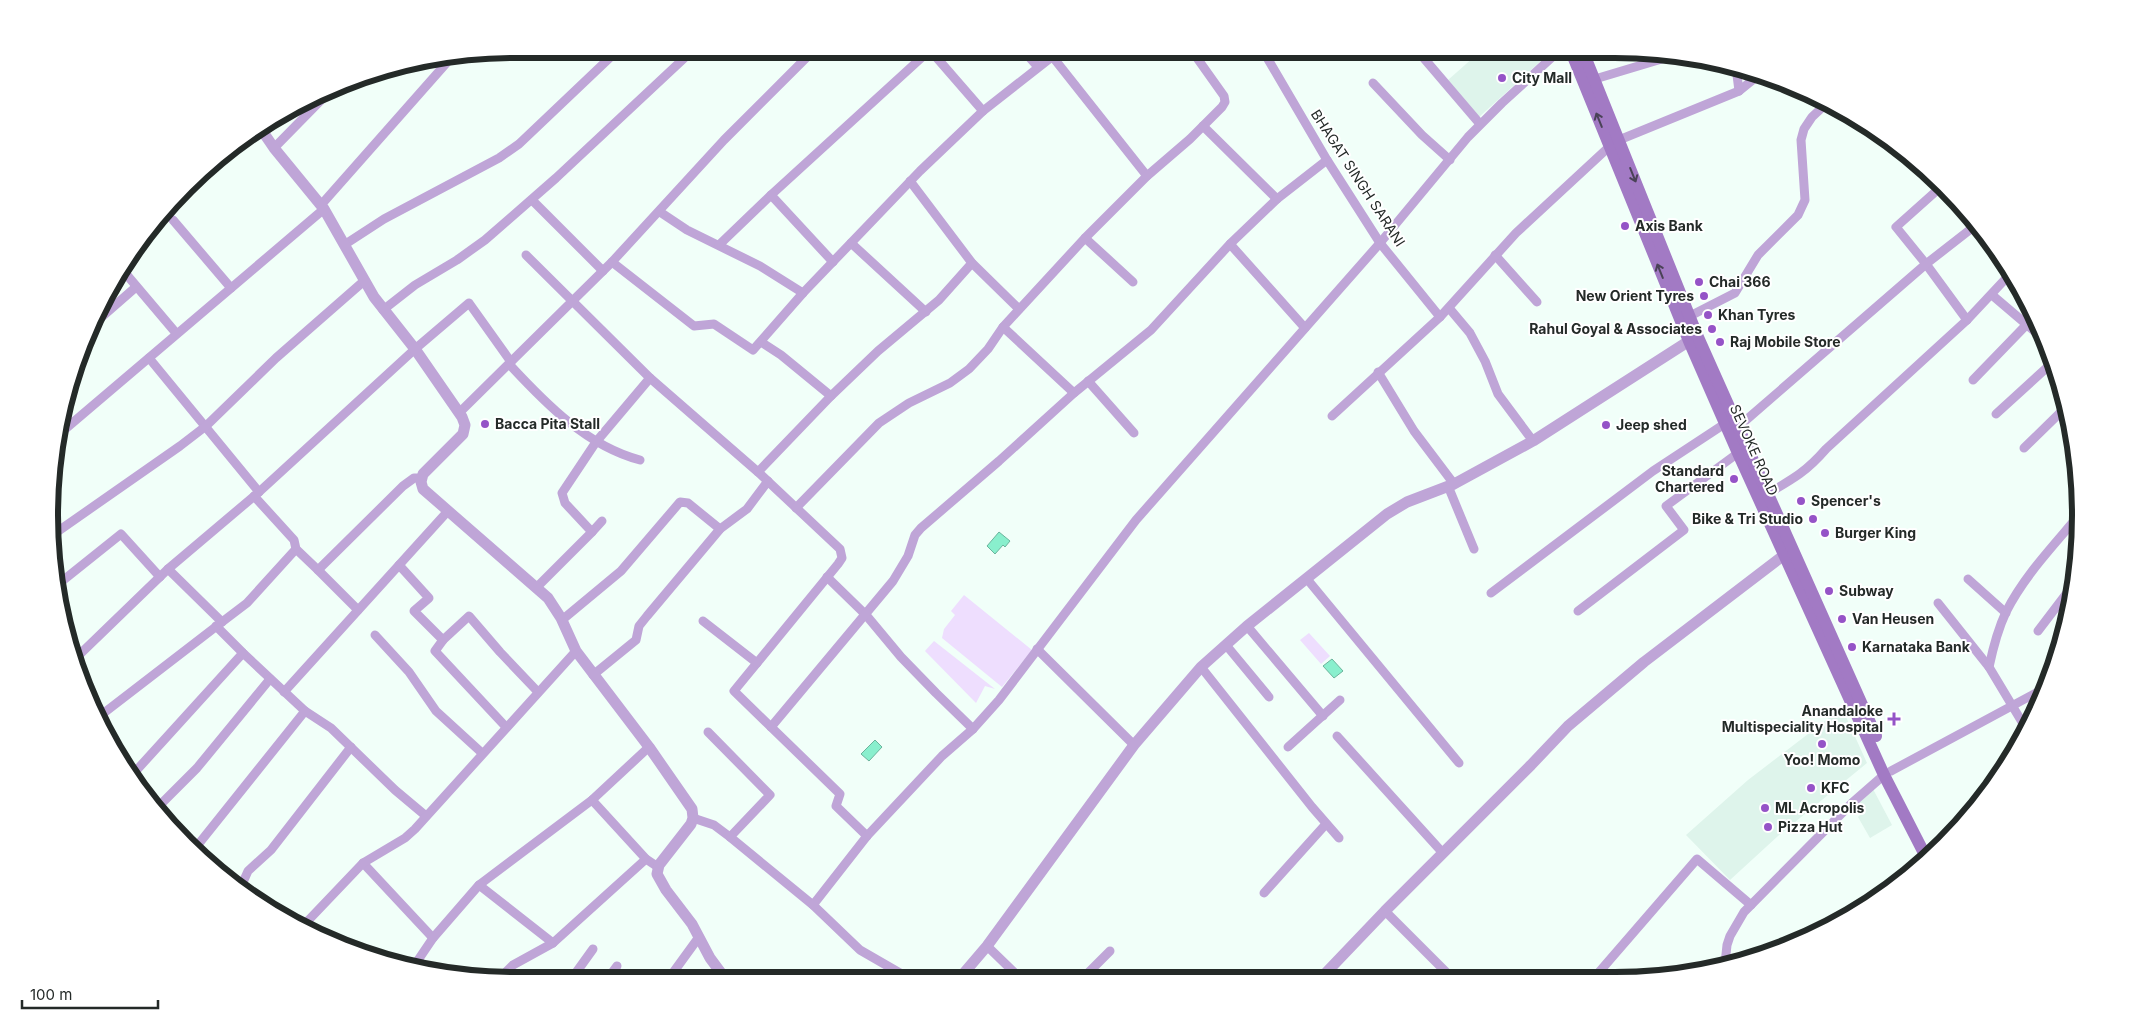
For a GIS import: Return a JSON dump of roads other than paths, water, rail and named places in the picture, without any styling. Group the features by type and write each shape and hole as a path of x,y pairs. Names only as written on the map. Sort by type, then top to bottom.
{"main road":[{"name":"SEVOKE ROAD","path":"1574,58 1690,316 1693,338"},
{"name":"SEVOKE ROAD","path":"1586,58 1595,79 1614,143 1693,338 1732,425 1767,494 1789,552"},
{"name":"SEVOKE ROAD","path":"1732,425 1738,453 1789,552 1924,852"},
{"name":"SEVOKE ROAD","path":"1887,773 1929,848"}],"street":[{"path":"344,245 384,219 499,158 519,144 610,58"},
{"path":"383,310 429,275 469,252 532,200 684,58"},
{"path":"460,412 604,271 724,140 806,58"},
{"path":"719,245 920,58"},
{"path":"938,58 983,111"},
{"path":"1030,58 1038,67"},
{"path":"612,262 694,326 714,324 753,350 803,293 910,181 983,111 1049,58"},
{"path":"1054,58 1147,176"},
{"path":"796,508 879,423 899,408 935,392 959,377 988,349 1003,327 1085,238 1147,176 1180,148 1224,105 1225,99 1197,58"},
{"name":"BHAGAT SINGH SARANI","path":"1267,58 1327,160 1380,243 1440,317"},
{"path":"1424,58 1480,124"},
{"path":"813,905 868,836 942,756 973,729 1004,693 1136,520 1380,243 1480,124 1551,58"},
{"path":"1595,79 1660,60"},
{"path":"66,429 323,207 448,62"},
{"path":"1737,75 1739,91"},
{"path":"1332,416 1440,317 1494,256 1567,184 1614,143 1739,91 1753,80"},
{"path":"1373,83 1422,136 1450,160"},
{"path":"274,148 319,102"},
{"path":"1690,316 1735,293 1758,254 1798,215 1805,200 1802,135 1812,117 1822,108"},
{"path":"1203,126 1277,199"},
{"path":"264,133 323,207 364,281 383,310 415,349 460,412 464,425 463,434 426,471 422,478 423,489 548,598 562,620 576,651 692,809 694,818 691,824 658,867 657,874 660,881 692,924 710,958 721,972"},
{"path":"771,727 866,614 902,566 912,547 915,535 921,528 1074,393 1160,321 1230,244 1277,199 1327,160"},
{"path":"910,181 972,263 1019,309"},
{"path":"1937,190 1896,227 1967,320"},
{"path":"771,195 833,262"},
{"path":"532,200 604,271"},
{"path":"660,212 687,230 760,266 803,293"},
{"path":"173,220 231,288"},
{"path":"1491,593 1653,471 1732,425 1971,229"},
{"path":"1085,238 1133,282"},
{"path":"851,243 926,312"},
{"path":"1230,244 1305,328"},
{"path":"526,256 650,378 768,481 838,546 841,551 840,561 828,577 734,691 840,794 836,806 868,836"},
{"path":"1494,256 1537,302"},
{"path":"758,472 831,396 878,351 926,312 972,263"},
{"path":"126,275 176,333"},
{"path":"1767,494 1798,478 1826,449 1967,320 2006,280"},
{"path":"58,531 206,426 276,358 364,281"},
{"path":"104,315 136,287"},
{"path":"1992,295 2032,329"},
{"path":"80,654 168,569 257,494 415,349 469,303 510,363 552,408 596,442 618,453 640,460"},
{"path":"1449,308 1473,338 1498,394 1533,441"},
{"path":"1973,380 2027,325"},
{"path":"1003,327 1074,393"},
{"path":"965,972 987,946 1134,745 1201,667 1247,626 1387,514 1407,502 1451,485 1533,441 1693,338"},
{"path":"761,342 781,355 831,396"},
{"path":"148,358 206,426 294,540 296,549 358,610"},
{"path":"1996,414 2047,367"},
{"path":"1378,372 1414,431 1451,485 1474,549"},
{"path":"592,532 565,503 562,493 596,442 650,378"},
{"path":"1088,381 1134,433"},
{"path":"2024,448 2060,412"},
{"path":"1578,611 1684,530 1666,506 1738,453"},
{"path":"318,570 403,486 414,478 422,478"},
{"path":"594,675 636,640 639,626 647,616 720,529 746,509 768,481"},
{"path":"562,620 621,571 680,502 688,503 720,529"},
{"path":"284,692 448,511"},
{"path":"537,587 602,521"},
{"path":"1989,667 1996,639 2006,613 2019,590 2040,561 2072,524"},
{"path":"62,581 121,534 160,577"},
{"path":"103,713 247,603 296,549"},
{"path":"1327,972 1442,852 1532,765 1568,726 1605,692 1789,552"},
{"path":"399,565 429,598 414,612 443,640"},
{"path":"168,569 243,653 270,679 305,711 331,728 394,790 426,816"},
{"path":"828,577 866,614 901,657 973,729"},
{"path":"1307,579 1459,763"},
{"path":"1968,579 2006,613"},
{"path":"2038,631 2064,596"},
{"path":"1938,603 1989,667 2021,722"},
{"path":"506,727 435,651 443,640 469,616 538,692"},
{"path":"703,621 757,663"},
{"path":"1247,626 1323,716"},
{"path":"375,636 409,672 436,712 482,753"},
{"path":"1226,645 1269,697"},
{"path":"1037,649 1134,745"},
{"path":"309,923 363,863 405,838 576,651"},
{"path":"136,770 243,653"},
{"path":"1201,667 1339,838"},
{"path":"161,804 197,768 270,679"},
{"path":"1725,959 1726,945 1730,936 1739,920 1751,905 1852,803 1887,773 2036,693"},
{"path":"1288,747 1340,700"},
{"path":"198,845 305,711"},
{"path":"708,732 770,795 730,837"},
{"path":"1337,736 1442,852"},
{"path":"243,883 248,871 271,850 351,747"},
{"path":"416,962 433,938 479,885 592,800 648,747"},
{"path":"592,800 646,860 658,867"},
{"path":"694,818 714,825 730,837 813,905 860,950 898,972"},
{"path":"1264,894 1326,824"},
{"path":"1599,972 1697,859 1751,905"},
{"path":"506,972 513,965 553,943 646,860"},
{"path":"363,863 433,938"},
{"path":"479,885 553,943"},
{"path":"1385,911 1446,972"},
{"path":"673,972 699,937"},
{"path":"987,946 1012,972"},
{"path":"576,972 593,949"},
{"path":"1089,972 1110,951"},
{"path":"613,972 617,966"}],"place":[{"name":"City Mall","path":"1502,78"},
{"name":"Axis Bank","path":"1625,226"},
{"name":"Chai 366","path":"1699,282"},
{"name":"New Orient Tyres","path":"1704,296"},
{"name":"Khan Tyres","path":"1708,315"},
{"name":"Rahul Goyal & Associates","path":"1712,329"},
{"name":"Raj Mobile Store","path":"1720,342"},
{"name":"Bacca Pita Stall","path":"485,424"},
{"name":"Jeep shed","path":"1606,425"},
{"name":"Standard Chartered","path":"1734,479"},
{"name":"Spencer's","path":"1801,501"},
{"name":"Bike & Tri Studio","path":"1813,519"},
{"name":"Burger King","path":"1825,533"},
{"name":"Subway","path":"1829,591"},
{"name":"Van Heusen","path":"1842,619"},
{"name":"Karnataka Bank","path":"1852,647"},
{"name":"Anandaloke Multispeciality Hospital","path":"1894,719"},
{"name":"Yoo! Momo","path":"1822,744"},
{"name":"KFC","path":"1811,788"},
{"name":"ML Acropolis","path":"1765,808"},
{"name":"Pizza Hut","path":"1768,827"}]}
